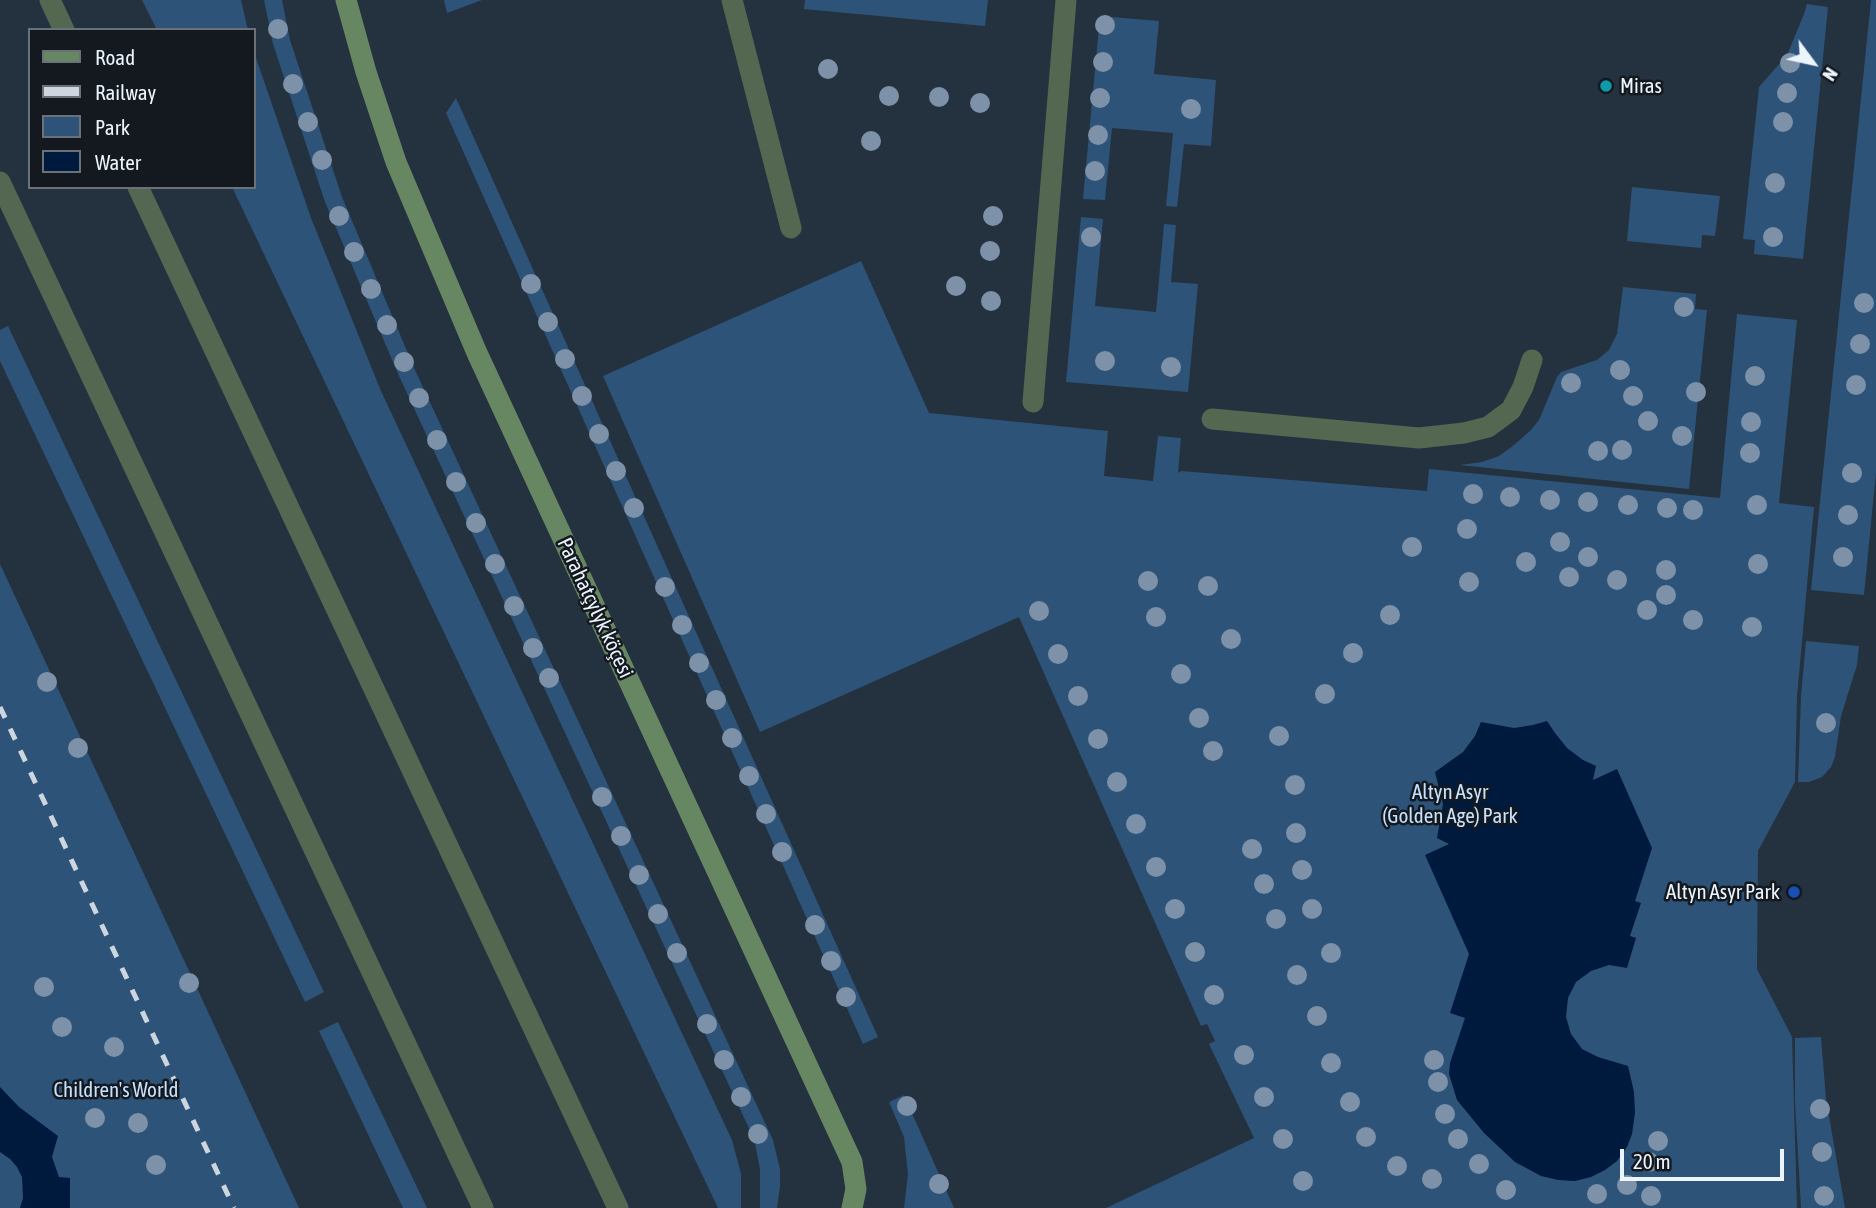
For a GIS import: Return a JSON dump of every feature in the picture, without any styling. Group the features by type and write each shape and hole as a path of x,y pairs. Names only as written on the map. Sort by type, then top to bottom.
{"street":[{"name":"Parahatçylyk köçesi","path":"346,0 366,72 396,162 477,353 852,1162 856,1189 852,1208"}],"lane":[{"path":"50,0 63,28"},
{"path":"732,0 791,228"},
{"path":"1033,402 1066,0"},
{"path":"0,182 483,1208"},
{"path":"139,189 618,1208"},
{"path":"1212,419 1419,438 1464,433 1488,427 1511,410 1523,387 1532,360"}],"green space":[{"path":"142,0 241,0 248,28 156,28"},
{"path":"264,0 282,0 290,40 342,197 415,370 773,1140 780,1169 777,1208 760,1208 760,1169 754,1139 399,376 325,202 273,44"},
{"path":"444,0 482,0 447,13"},
{"path":"805,0 988,0 985,26 804,9"},
{"path":"1871,0 1876,0 1876,472 1864,595 1811,590"},
{"path":"1807,4 1828,7 1803,259 1754,254 1755,240 1743,239 1759,87 1787,55"},
{"path":"1100,16 1159,21 1154,74 1216,80 1211,146 1184,144 1177,207 1166,206 1173,133 1112,128 1105,200 1083,199"},
{"path":"256,58 311,218 381,391 732,1140 741,1174 741,1208 718,1208 233,189 256,189"},
{"path":"456,98 878,1037 863,1044 446,113"},
{"path":"1632,187 1720,196 1715,236 1702,235 1701,248 1627,241"},
{"path":"1081,217 1103,219 1095,306 1156,312 1164,224 1176,225 1171,282 1198,284 1188,392 1066,382"},
{"name":"Altyn Asyr (Golden Age) Park","path":"861,261 929,413 1108,431 1104,476 1153,481 1158,436 1181,438 1178,473 1181,471 1427,491 1429,469 1720,498 1737,314 1797,320 1779,503 1814,507 1797,697 1795,782 1758,851 1757,969 1792,1037 1797,1208 1106,1208 1254,1138 1209,1044 1215,1041 1207,1024 1201,1026 1019,617 760,732 603,376"},
{"path":"1623,287 1696,294 1695,309 1707,310 1689,489 1460,465 1499,456 1514,445 1539,420 1561,372 1597,360 1609,350 1617,334"},
{"path":"8,326 324,992 305,1002 0,361 0,330"},
{"name":"Children's World","path":"0,564 299,1208 0,1208"},
{"path":"1806,641 1859,646 1857,665 1841,716 1831,767 1822,777 1809,782 1798,782 1801,696"},
{"path":"338,1022 427,1208 403,1208 319,1031"},
{"path":"1821,1037 1826,1099 1845,1208 1801,1208 1795,1101 1795,1038"},
{"path":"904,1095 954,1208 904,1208 908,1174 904,1137 889,1102"}],"water":[{"path":"1547,721 1567,748 1596,766 1593,780 1617,769 1652,848 1635,901 1641,903 1630,936 1636,938 1627,968 1609,965 1591,971 1576,982 1568,998 1566,1017 1571,1034 1582,1049 1628,1066 1634,1092 1635,1113 1632,1134 1617,1161 1591,1177 1575,1181 1541,1176 1515,1162 1484,1133 1457,1100 1449,1074 1450,1063 1465,1018 1450,1013 1469,954 1425,855 1449,844 1437,838 1443,804 1435,772 1463,752 1481,722 1514,728"},
{"path":"0,1087 19,1107 58,1136 52,1157 59,1177 70,1178 70,1208 20,1208 23,1198 22,1177 10,1159 0,1152"}],"railway":[{"path":"0,707 234,1208"}],"place":[{"name":"Miras","path":"1606,86"},
{"name":"Altyn Asyr Park","path":"1794,892"}]}
